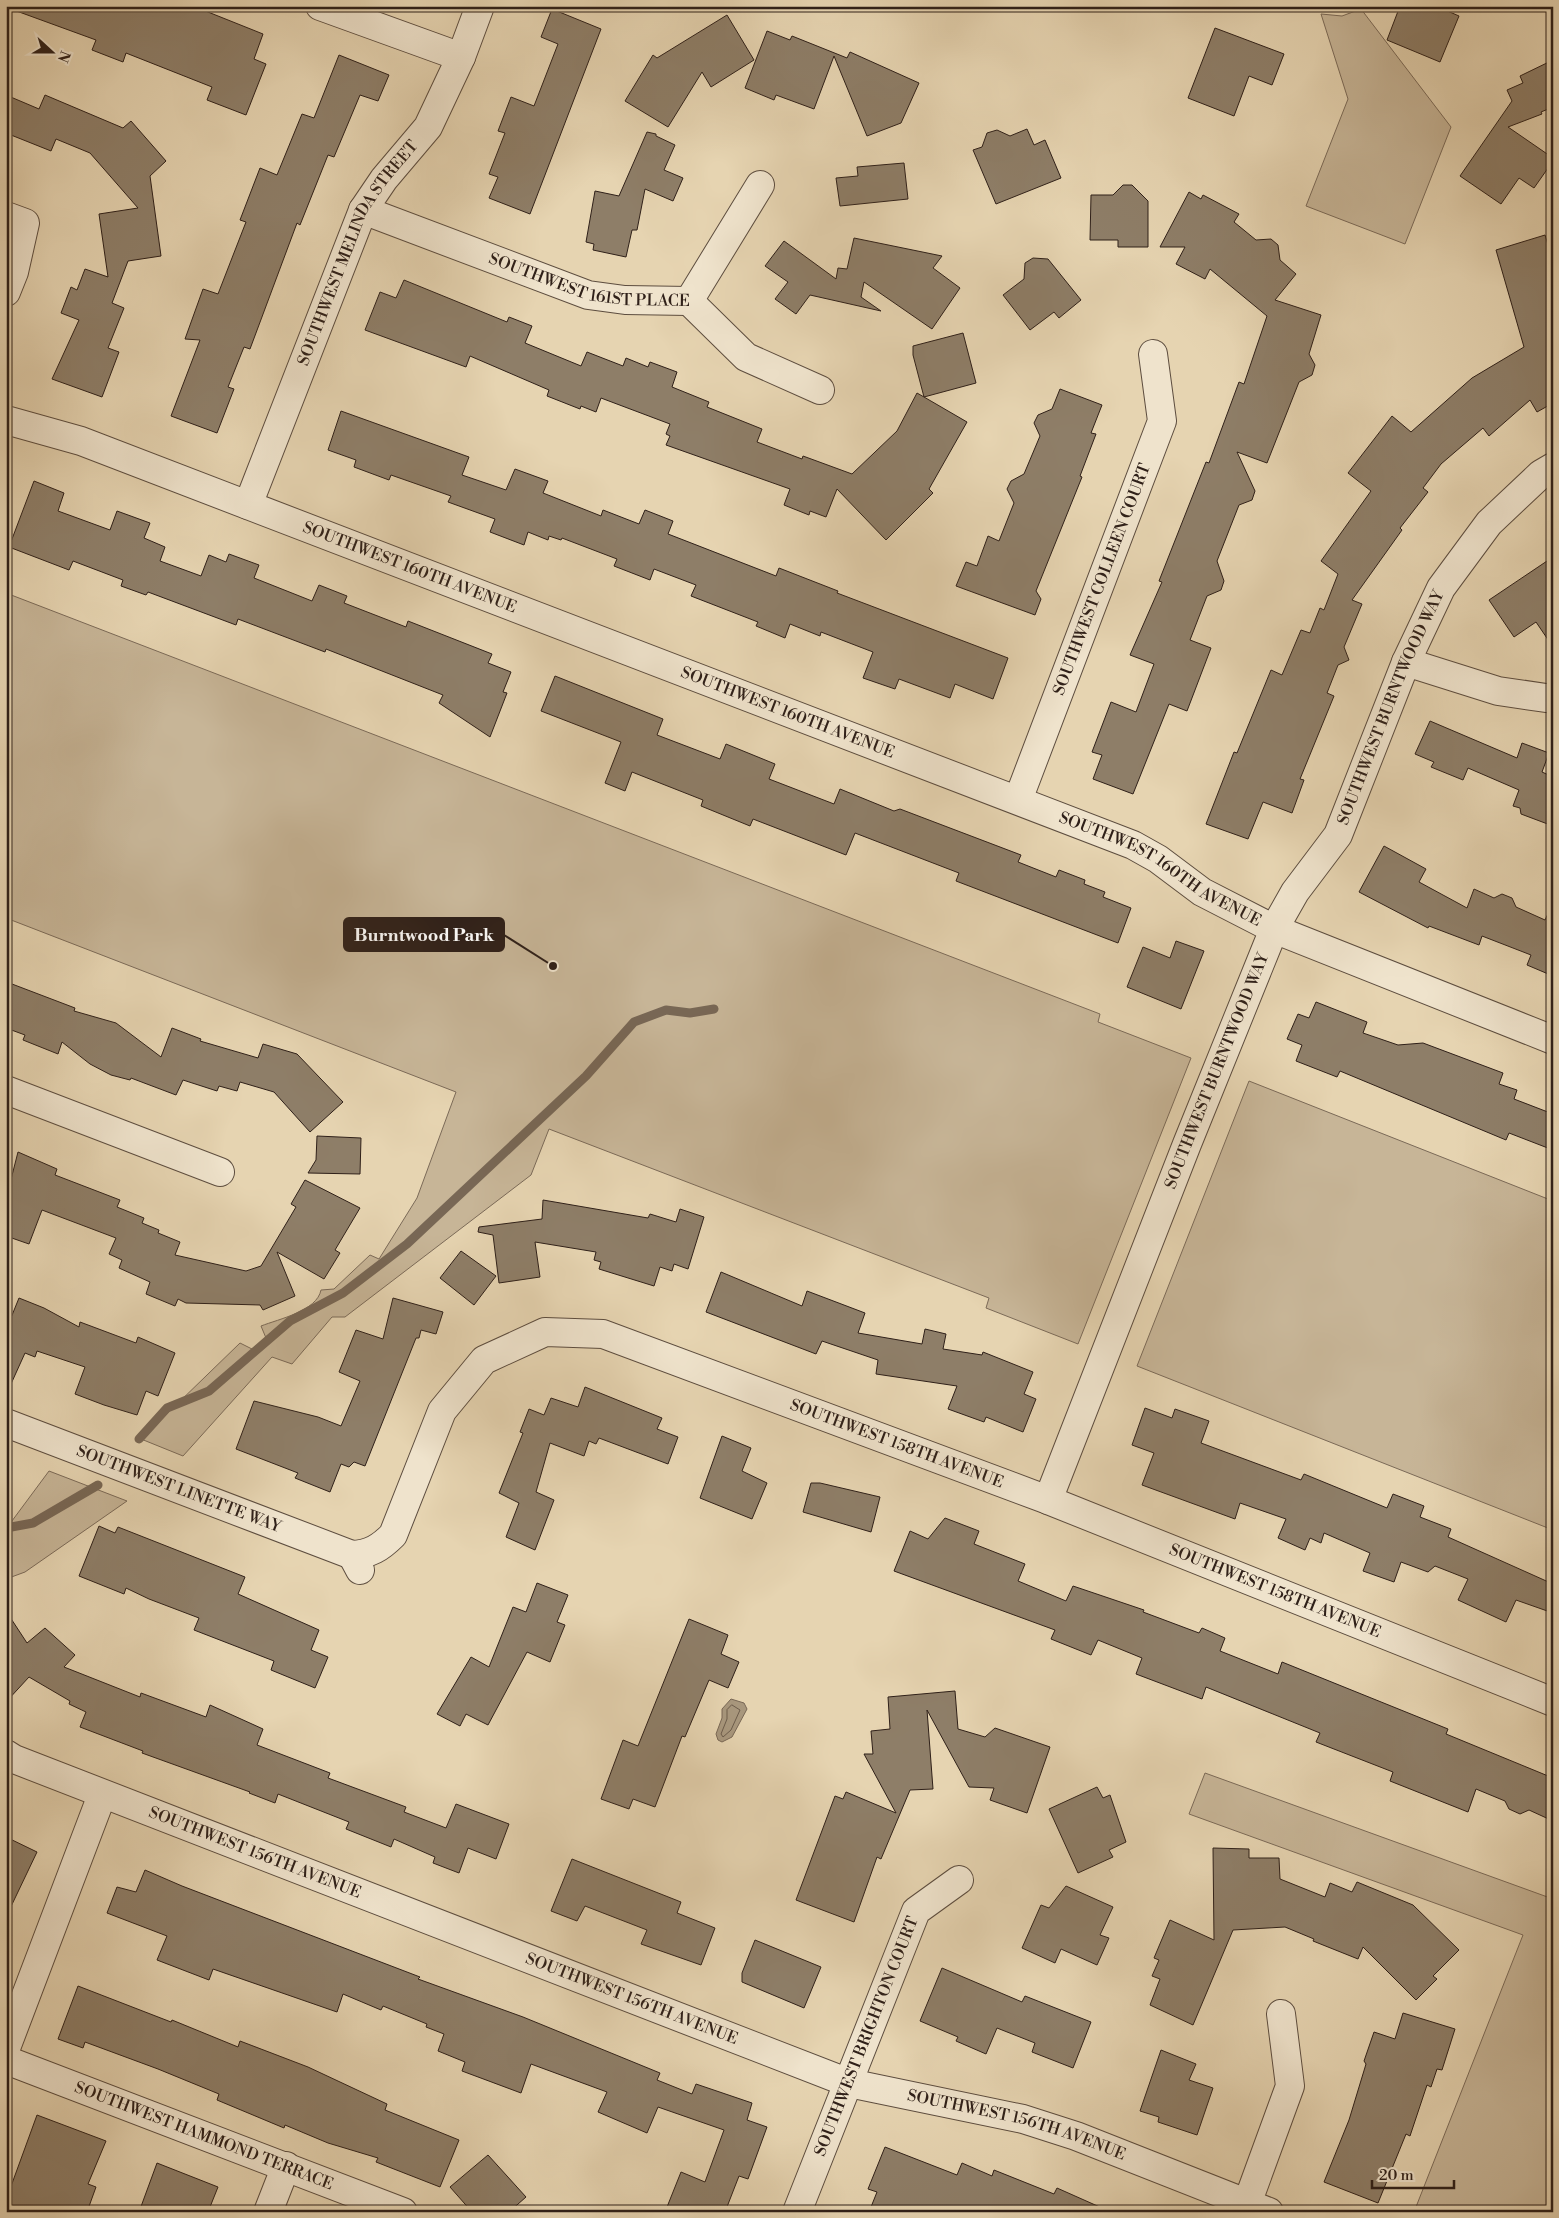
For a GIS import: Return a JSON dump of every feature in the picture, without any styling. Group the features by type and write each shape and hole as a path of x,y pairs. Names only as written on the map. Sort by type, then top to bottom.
{"street":[{"path":"320,6 461,57"},
{"name":"SOUTHWEST MELINDA STREET","path":"248,505 364,210 384,179 428,127 461,57 480,6"},
{"name":"SOUTHWEST 161ST PLACE","path":"364,210 588,295 625,300 689,301 760,185"},
{"path":"6,216 25,224 14,272 6,292"},
{"path":"689,301 746,357 820,390"},
{"name":"SOUTHWEST COLLEEN COURT","path":"1018,800 1162,421 1153,354"},
{"name":"SOUTHWEST 160TH AVENUE","path":"6,420 81,441 1133,845 1158,859 1202,892 1274,929 1553,1040"},
{"name":"SOUTHWEST BURNTWOOD WAY","path":"1048,1500 1183,1153 1274,929 1296,892 1338,835 1406,662 1441,588 1489,523 1540,474 1553,467"},
{"path":"1406,662 1498,691 1553,699"},
{"path":"6,1090 220,1172"},
{"name":"SOUTHWEST 158TH AVENUE","path":"356,1563 381,1547 393,1535 442,1411 484,1360 545,1332 603,1334 1048,1500 1553,1702"},
{"name":"SOUTHWEST LINETTE WAY","path":"6,1423 356,1563"},
{"name":"SOUTHWEST 156TH AVENUE","path":"6,1754 102,1795 496,1945 849,2083 1022,2119 1076,2136 1254,2209"},
{"path":"6,2048 102,1795"},
{"name":"SOUTHWEST BRIGHTON COURT","path":"797,2212 916,1911 959,1880"},
{"path":"1254,2209 1290,2086 1281,2014"},
{"name":"SOUTHWEST HAMMOND TERRACE","path":"6,2060 403,2212"},
{"path":"268,2212 286,2166"}],"shaded area":[{"path":"1361,9 1451,127 1405,244 1306,206 1348,99 1321,14 1342,16"},
{"path":"6,593 1100,1014 1098,1022 1191,1058 1078,1344 986,1308 989,1298 549,1129 531,1175 345,1317 332,1317 292,1364 272,1357 183,1456 141,1439 240,1343 252,1349 266,1338 261,1326 305,1309 318,1297 321,1290 334,1289 370,1255 379,1259 417,1198 456,1092 6,918"},
{"path":"1249,1081 1553,1201 1553,1530 1137,1366"},
{"path":"49,1471 127,1501 25,1572 6,1579 6,1529"},
{"path":"1205,1773 1553,1899 1553,2212 1414,2212 1523,1935 1189,1814"}],"water":[{"path":"731,1699 744,1703 747,1709 732,1737 722,1742 718,1740 716,1734 722,1718 722,1709"}],"building":[{"path":"11,6 193,6 263,34 254,59 266,64 246,115 207,100 212,87 126,53 123,62 92,50 96,40 11,9"},
{"path":"1400,6 1436,6 1459,16 1440,62 1387,40"},
{"path":"552,9 601,29 530,214 489,198 498,177 489,174 505,133 498,131 511,97 534,106 558,44 541,37"},
{"path":"727,15 754,60 711,87 702,72 668,127 625,101 653,55 657,58"},
{"path":"1215,28 1284,54 1272,85 1249,76 1234,116 1188,98"},
{"path":"767,31 790,40 792,36 847,58 850,52 919,83 901,123 867,136 834,56 814,109 776,95 774,100 745,88"},
{"path":"339,55 389,75 378,101 360,95 334,157 328,155 300,225 297,223 250,349 244,347 228,387 234,389 217,433 171,416 200,340 185,339 203,289 218,294 246,222 240,220 260,168 277,175 302,114 314,118"},
{"path":"1553,60 1553,107 1541,112 1542,114 1508,127 1553,158 1553,161 1534,188 1519,178 1501,204 1460,176 1512,101 1507,90 1523,83 1520,76"},
{"path":"6,95 39,109 45,95 123,128 131,121 166,161 150,176 161,256 128,261 112,303 124,308 108,348 119,352 102,397 52,379 79,320 61,313 71,287 77,290 85,269 108,277 99,214 138,208 90,153 56,139 51,151 6,133"},
{"path":"1027,129 1034,145 1045,140 1061,178 996,204 973,150 982,147 987,133 997,130 1010,136"},
{"path":"647,132 656,134 656,136 675,145 664,170 683,178 673,201 645,189 637,230 632,230 626,257 593,250 594,244 586,242 595,191 619,196"},
{"path":"904,163 908,199 840,206 836,178 858,176 857,167"},
{"path":"1123,185 1132,185 1148,201 1148,247 1118,247 1118,240 1090,240 1091,195 1113,195"},
{"path":"1189,192 1201,199 1203,195 1239,214 1234,222 1256,240 1271,239 1278,245 1280,260 1296,274 1275,300 1321,315 1309,354 1315,365 1312,375 1299,382 1267,463 1237,452 1255,491 1252,500 1239,505 1217,561 1224,581 1221,590 1207,596 1190,640 1211,648 1187,711 1169,704 1133,794 1093,779 1102,755 1092,752 1111,702 1136,712 1154,664 1130,655 1162,582 1159,581 1206,462 1209,463 1239,382 1244,384 1267,316 1210,269 1205,279 1176,264 1185,247 1160,247"},
{"path":"1545,235 1553,261 1553,403 1537,412 1530,400 1489,436 1483,428 1441,464 1423,488 1428,492 1400,528 1402,530 1352,600 1362,604 1344,647 1349,660 1338,665 1327,693 1334,696 1300,779 1304,780 1292,813 1263,802 1248,839 1206,824 1234,752 1237,753 1271,670 1282,675 1301,630 1310,633 1320,608 1324,610 1338,574 1321,561 1371,491 1348,473 1392,416 1411,432 1472,378 1524,347 1496,250"},
{"path":"854,238 942,256 933,268 960,288 932,329 864,282 861,297 881,311 810,295 796,314 775,299 788,282 765,266 784,241 836,279 838,268 847,269"},
{"path":"1033,258 1048,259 1081,300 1059,318 1054,312 1030,330 1003,295 1024,279 1025,263"},
{"path":"404,280 507,322 509,317 532,326 525,343 581,366 587,352 623,366 626,358 648,367 650,362 677,372 672,387 709,402 707,407 762,429 757,442 802,459 803,456 852,474 897,431 917,393 967,422 929,489 933,493 886,540 837,489 826,517 810,511 809,515 784,505 790,489 666,445 670,436 666,434 670,424 601,398 596,412 581,406 580,409 547,396 549,390 470,356 466,367 365,330 380,292 396,298"},
{"path":"963,333 976,383 924,397 913,355 913,346"},
{"path":"1060,389 1102,405 1091,433 1096,434 1080,476 1082,477 1036,591 1041,599 1035,615 956,586 966,562 977,566 988,536 999,541 1014,503 1007,489 1011,481 1024,474 1040,436 1034,423 1038,415 1052,409"},
{"path":"341,411 469,457 462,475 506,490 515,469 548,481 543,493 601,516 603,510 639,524 645,510 673,521 668,534 776,576 779,568 838,591 837,593 1008,658 993,699 955,684 950,698 899,679 895,689 863,678 873,652 821,632 820,636 790,624 785,638 756,626 758,622 691,596 696,585 654,569 650,580 614,566 617,559 562,538 561,540 549,536 548,540 528,532 524,545 490,532 495,519 448,502 451,496 391,475 389,480 354,467 356,460 328,450"},
{"path":"34,481 64,493 58,511 110,530 117,511 150,523 144,538 165,547 160,561 201,576 209,555 226,562 229,554 259,565 254,578 312,601 319,585 347,596 344,603 406,627 408,621 492,654 488,663 511,672 503,692 507,693 490,737 439,703 443,695 326,649 325,652 238,619 236,625 148,592 146,595 121,586 123,580 73,561 69,570 9,547"},
{"path":"1553,557 1553,647 1536,622 1514,637 1489,600"},
{"path":"555,676 663,719 657,735 720,759 726,744 775,764 769,779 834,804 840,789 894,811 900,809 1021,855 1018,862 1056,877 1059,870 1085,880 1084,884 1105,892 1103,897 1131,908 1118,943 956,881 959,873 855,833 846,855 753,819 750,826 701,806 703,800 632,772 625,791 605,783 621,742 541,711"},
{"path":"1430,721 1517,758 1522,743 1549,753 1542,772 1553,777 1553,826 1521,814 1520,808 1513,806 1519,790 1468,768 1463,780 1431,767 1434,762 1415,754"},
{"path":"1384,846 1426,869 1419,882 1467,908 1474,889 1494,898 1502,894 1512,898 1516,907 1545,920 1553,903 1553,976 1527,965 1531,955 1482,936 1479,945 1429,926 1428,928 1359,892"},
{"path":"1176,941 1204,951 1181,1009 1127,987 1143,947 1170,958"},
{"path":"12,984 75,1008 74,1011 116,1023 161,1057 172,1028 201,1039 200,1041 258,1058 263,1044 297,1054 343,1102 310,1132 274,1092 240,1082 237,1091 219,1086 217,1091 183,1080 176,1095 131,1078 130,1080 111,1075 90,1064 62,1042 58,1054 23,1040 25,1035 6,1028 6,999"},
{"path":"1316,1002 1367,1022 1363,1033 1398,1045 1423,1043 1503,1073 1499,1084 1517,1090 1514,1099 1553,1114 1553,1150 1509,1133 1506,1140 1340,1071 1337,1077 1296,1061 1302,1045 1287,1039 1298,1014 1309,1018"},
{"path":"317,1136 361,1138 360,1174 308,1173 316,1160"},
{"path":"18,1152 57,1169 55,1175 120,1200 117,1207 144,1218 142,1223 159,1230 158,1233 180,1242 175,1255 246,1271 261,1266 296,1207 291,1204 305,1180 360,1208 335,1250 340,1253 324,1279 277,1252 295,1296 263,1310 260,1305 186,1303 178,1299 175,1306 146,1294 150,1282 119,1268 122,1260 109,1254 116,1238 42,1210 29,1244 6,1236 6,1199"},
{"path":"543,1200 648,1218 650,1214 676,1222 680,1209 704,1217 688,1269 674,1264 672,1271 660,1267 654,1286 599,1269 601,1262 594,1260 596,1252 535,1242 540,1277 499,1283 493,1235 478,1232 479,1227 542,1219"},
{"path":"461,1251 496,1276 474,1305 440,1278"},
{"path":"721,1272 802,1306 807,1291 865,1313 858,1333 922,1344 925,1329 946,1334 943,1349 982,1355 983,1352 1033,1372 1024,1394 1036,1399 1023,1432 986,1417 984,1422 948,1409 957,1386 876,1374 878,1360 822,1341 816,1354 706,1312"},
{"path":"19,1298 44,1308 79,1327 80,1322 136,1343 138,1337 175,1353 158,1396 146,1391 137,1415 104,1405 75,1394 85,1367 37,1351 35,1357 25,1353 6,1395 6,1330"},
{"path":"393,1298 443,1312 436,1334 421,1330 419,1338 416,1338 365,1466 354,1462 349,1467 341,1464 330,1492 295,1478 298,1473 236,1449 254,1401 318,1417 341,1426 360,1381 339,1372 356,1330 383,1339"},
{"path":"585,1387 662,1418 657,1429 678,1437 668,1464 599,1438 596,1444 589,1441 584,1456 550,1443 536,1492 554,1500 535,1550 506,1537 519,1503 499,1493 523,1433 520,1432 529,1409 544,1415 551,1398 578,1407"},
{"path":"1145,1408 1172,1418 1175,1409 1209,1421 1201,1443 1301,1480 1304,1474 1387,1508 1393,1494 1424,1506 1420,1517 1451,1529 1448,1537 1553,1584 1553,1613 1516,1600 1506,1622 1458,1600 1468,1579 1435,1566 1428,1572 1401,1562 1394,1582 1363,1571 1370,1553 1324,1533 1321,1543 1310,1538 1305,1550 1278,1538 1286,1519 1240,1503 1235,1519 1142,1485 1154,1453 1132,1445"},
{"path":"722,1436 751,1448 742,1471 767,1483 752,1519 700,1498"},
{"path":"811,1483 820,1483 880,1497 871,1532 803,1512"},
{"path":"945,1518 979,1531 974,1544 1025,1564 1018,1581 1066,1601 1073,1586 1144,1610 1143,1612 1199,1633 1202,1628 1225,1638 1220,1651 1278,1674 1282,1662 1448,1729 1446,1734 1553,1778 1553,1821 1529,1810 1520,1814 1509,1809 1505,1801 1476,1789 1468,1812 1390,1781 1393,1772 1316,1742 1320,1733 1206,1687 1202,1699 1136,1674 1142,1658 1098,1640 1091,1655 1051,1639 1055,1630 894,1571 910,1531 928,1539"},
{"path":"99,1526 115,1533 118,1527 245,1577 238,1594 319,1630 311,1650 328,1657 315,1688 271,1670 274,1661 194,1630 199,1618 126,1588 124,1594 79,1576"},
{"path":"537,1583 568,1595 557,1622 565,1625 550,1662 527,1652 488,1725 466,1714 460,1726 437,1714 471,1657 489,1667 513,1607 526,1612"},
{"path":"6,1611 27,1643 45,1628 75,1655 64,1667 140,1697 141,1693 206,1717 210,1705 263,1729 257,1745 330,1773 328,1778 406,1807 404,1812 446,1828 456,1804 509,1824 496,1859 468,1848 459,1873 433,1863 435,1857 394,1839 391,1847 346,1829 349,1822 278,1794 275,1803 142,1753 143,1751 80,1727 86,1712 69,1704 70,1701 29,1677 6,1702"},
{"path":"689,1619 728,1635 721,1654 739,1662 728,1688 709,1680 685,1737 682,1736 655,1807 633,1799 629,1809 601,1799 623,1740 638,1746"},
{"path":"955,1691 958,1729 985,1737 995,1728 1050,1747 1027,1813 990,1800 994,1788 969,1787 927,1710 933,1789 910,1790 881,1859 877,1857 854,1922 796,1900 835,1796 843,1799 846,1792 896,1813 864,1754 873,1754 871,1731 890,1729 888,1697"},
{"path":"1097,1787 1103,1798 1110,1795 1126,1842 1109,1850 1113,1857 1078,1873 1049,1809"},
{"path":"6,1837 37,1852 6,1917"},
{"path":"1213,1848 1249,1849 1249,1858 1279,1858 1280,1879 1325,1897 1330,1883 1352,1892 1357,1882 1413,1905 1459,1950 1433,1976 1437,1979 1416,2000 1363,1947 1358,1959 1313,1941 1314,1939 1285,1927 1233,1930 1193,2025 1150,2005 1160,1979 1152,1976 1159,1960 1154,1958 1170,1920 1214,1940"},
{"path":"572,1859 681,1902 677,1913 715,1928 701,1965 641,1944 647,1930 585,1906 577,1921 551,1911"},
{"path":"145,1870 420,1977 418,1979 523,2017 660,2073 657,2080 692,2094 696,2084 752,2103 747,2120 767,2127 748,2179 739,2176 725,2212 665,2212 681,2172 705,2182 724,2130 658,2107 647,2133 598,2112 607,2092 531,2064 521,2093 462,2071 465,2062 438,2051 444,2034 426,2027 427,2024 383,2006 381,2010 343,1994 337,2012 213,1969 209,1980 157,1960 167,1936 107,1913 117,1887 136,1892"},
{"path":"1066,1886 1113,1907 1100,1935 1109,1938 1097,1965 1061,1949 1055,1963 1022,1948 1041,1905 1049,1908"},
{"path":"755,1940 821,1967 804,2008 742,1982 742,1973"},
{"path":"942,1968 1022,2002 1025,1996 1091,2022 1073,2068 1032,2052 1035,2043 997,2028 986,2054 956,2041 958,2037 920,2021"},
{"path":"78,1986 171,2022 172,2020 238,2047 240,2041 308,2067 387,2104 385,2110 459,2140 440,2187 376,2162 378,2158 328,2143 285,2125 284,2128 217,2100 219,2094 158,2069 85,2042 83,2048 58,2039"},
{"path":"1403,2013 1455,2029 1442,2070 1437,2069 1431,2087 1427,2085 1410,2136 1406,2134 1378,2203 1324,2182 1349,2120 1366,2064 1364,2061 1374,2032 1395,2039"},
{"path":"1161,2050 1196,2064 1189,2080 1213,2088 1197,2135 1158,2122 1159,2117 1140,2111"},
{"path":"37,2115 106,2141 88,2184 96,2187 87,2212 6,2212 6,2200"},
{"path":"885,2147 957,2175 962,2163 992,2176 994,2170 1054,2194 1057,2188 1111,2212 869,2212 877,2192 868,2189"},
{"path":"488,2155 526,2197 509,2212 472,2212 450,2187"},
{"path":"157,2163 218,2187 208,2212 139,2212"}],"waterway":[{"path":"139,1439 167,1408 209,1391 290,1321 343,1293 407,1244 586,1076 634,1022 666,1010 690,1013 714,1009"},
{"path":"6,1528 33,1523 98,1485"}],"place":[{"name":"Burntwood Park","path":"553,966"}]}
